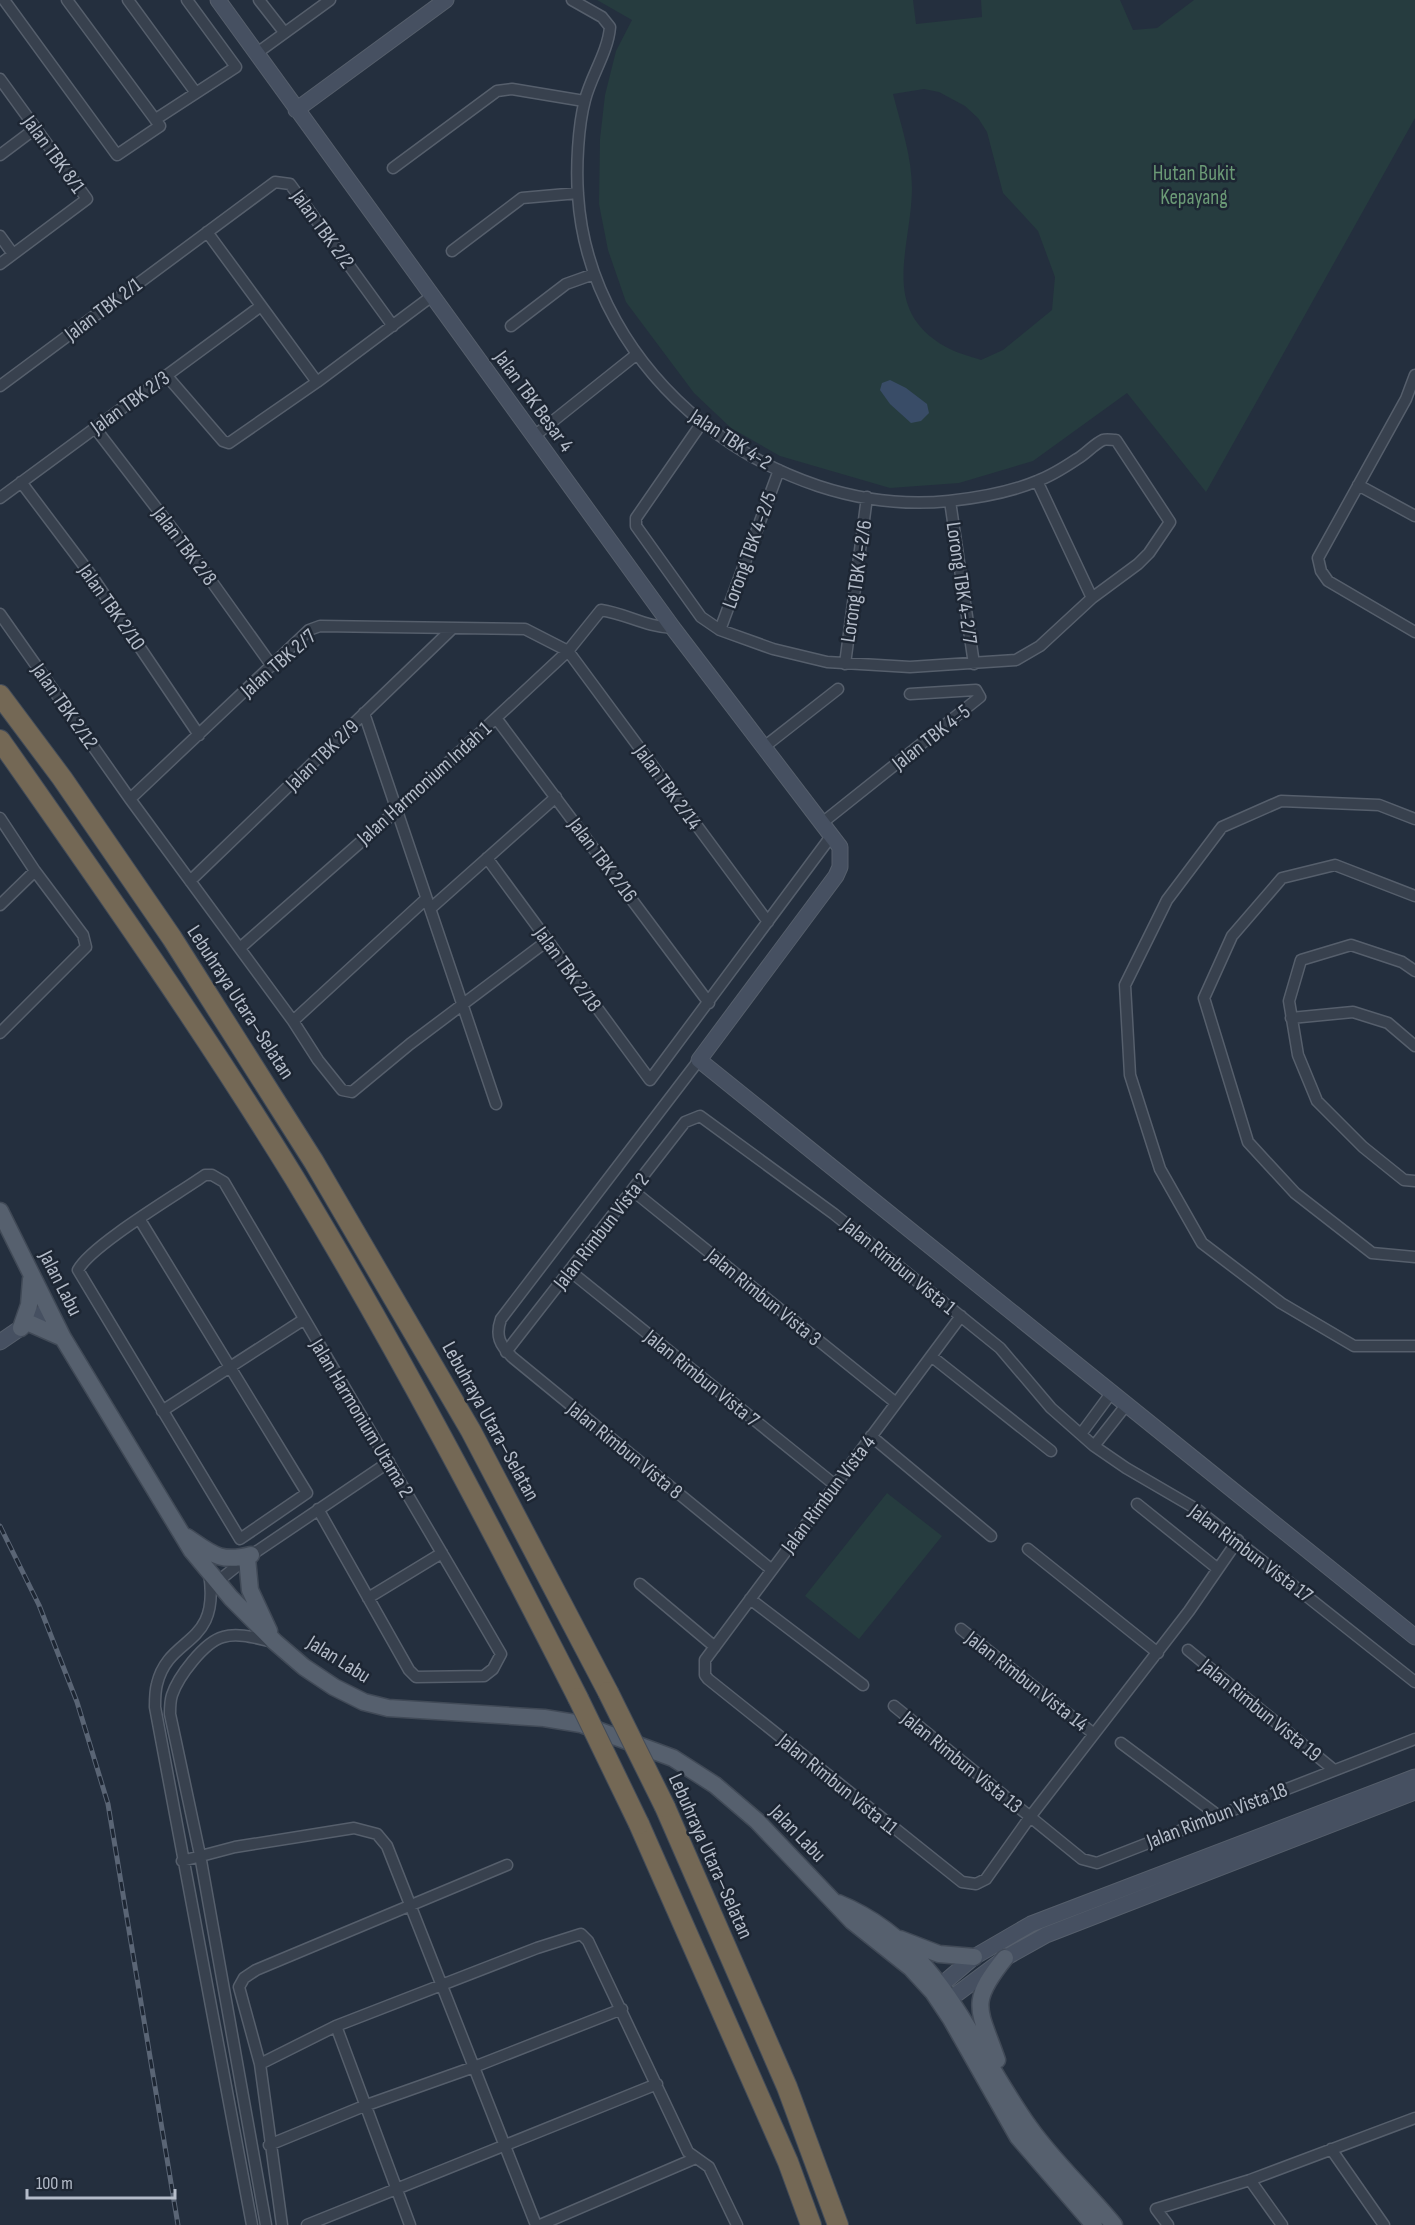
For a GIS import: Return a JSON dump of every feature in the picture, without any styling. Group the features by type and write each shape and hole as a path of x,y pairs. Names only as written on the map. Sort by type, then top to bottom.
{"highway":[{"name":"Lebuhraya Utara–Selatan","path":"0,695 62,778 172,939 320,1172 471,1431 608,1692 665,1807 787,2087 838,2225"},
{"path":"0,740 117,906 295,1180 493,1531 639,1824 788,2162 811,2225"}],"main road":[{"name":"Jalan Labu","path":"0,1210 47,1310 179,1531 213,1577 275,1642 334,1687 364,1702 388,1708 544,1718 572,1723 673,1758 715,1785 757,1821 852,1921 942,1995 1018,2136 1094,2225"},
{"path":"31,1276 25,1325 63,1338"},
{"path":"179,1531 221,1557 232,1560 249,1556 250,1590 275,1642"},
{"name":"Jalan Labu","path":"834,1901 862,1913 891,1935 942,1995 1008,2092 1029,2128 1114,2225"},
{"path":"891,1935 939,1954 974,1957"},
{"path":"1005,1958 986,1981 980,2000 981,2014 1008,2092"}],"street":[{"path":"4,0 117,155 160,126 67,0"},
{"path":"128,0 196,93"},
{"path":"156,119 236,67 187,0"},
{"name":"Jalan TBK Besar 4","path":"218,0 673,628 832,835"},
{"path":"259,0 284,32"},
{"path":"257,53 330,0"},
{"path":"296,110 446,0"},
{"name":"Jalan TBK 4-2","path":"572,0 602,17 610,27 584,101 578,194 583,235 594,274 614,315 637,354 669,393 701,424 742,451 779,470 812,484 904,503 950,501 1037,481 1078,459 1103,440 1116,440 1170,522 1149,553 1092,598"},
{"name":"Jalan TBK 8/1","path":"0,79 87,199 14,254"},
{"path":"393,168 497,91 512,89 584,101"},
{"path":"0,155 36,128"},
{"name":"Jalan TBK 2/2","path":"207,232 275,182 290,183 393,326"},
{"path":"452,251 522,198 578,194"},
{"path":"207,232 317,382"},
{"name":"Jalan TBK 2/1","path":"0,386 207,232"},
{"path":"0,236 14,254 0,264"},
{"path":"511,326 566,284 594,274"},
{"path":"166,375 223,441 229,443 317,382 432,296"},
{"name":"Jalan TBK 2/3","path":"0,498 261,306"},
{"path":"533,437 637,354"},
{"path":"1415,375 1411,401 1358,485 1318,558 1321,571 1328,581 1415,632"},
{"path":"701,424 636,518 636,526 701,617 720,630 773,650 844,664 910,667 1016,660 1040,646 1092,598 1037,481"},
{"name":"Jalan TBK 2/8","path":"95,428 200,564 272,666"},
{"name":"Lorong TBK 4-2/5","path":"720,630 779,470"},
{"name":"Jalan TBK 2/10","path":"21,483 87,570 199,735"},
{"path":"1358,485 1415,516"},
{"name":"Lorong TBK 4-2/6","path":"844,664 867,497"},
{"name":"Lorong TBK 4-2/7","path":"950,501 974,664"},
{"name":"Jalan Harmonium Indah 1","path":"240,948 396,811 568,651 601,610 613,612 653,627 673,628"},
{"name":"Jalan TBK 2/12","path":"4,619 130,799 340,1087 352,1092 410,1044 463,1005"},
{"name":"Jalan TBK 2/7","path":"130,799 309,630 320,626 525,629 568,651"},
{"name":"Jalan TBK 2/9","path":"190,881 453,628"},
{"name":"Jalan TBK 2/14","path":"568,651 768,922"},
{"path":"764,747 838,689"},
{"name":"Jalan TBK 4-5","path":"822,823 980,697 976,690 910,694"},
{"path":"364,713 496,1104"},
{"name":"Jalan TBK 2/16","path":"496,718 709,1003"},
{"path":"293,1021 428,904 487,858 555,797"},
{"path":"1415,819 1379,804 1281,801 1222,827 1167,900 1125,985 1130,1075 1160,1170 1203,1242 1281,1303 1354,1346 1415,1346"},
{"path":"0,818 35,871 83,935 86,947 0,1034"},
{"path":"506,1352 497,1330 501,1319 836,876 840,867 840,847 832,835 709,1003"},
{"name":"Jalan TBK 2/18","path":"487,858 650,1080 709,1003"},
{"path":"1415,896 1335,865 1282,878 1232,936 1204,998 1248,1142 1295,1193 1372,1253 1415,1257"},
{"path":"0,905 35,871"},
{"path":"463,1005 547,940"},
{"path":"1415,971 1402,962 1352,945 1301,960 1288,1001 1298,1055 1317,1101 1363,1147 1404,1180 1415,1180"},
{"path":"1291,1018 1353,1012 1389,1023 1415,1046"},
{"path":"699,1060 1415,1637"},
{"name":"Jalan Rimbun Vista 2","path":"506,1352 685,1122 700,1116"},
{"name":"Jalan Rimbun Vista 1","path":"700,1116 834,1214 1000,1348 1052,1408 1081,1434"},
{"name":"Jalan Harmonium Utama 2","path":"140,1220 205,1174 224,1182 501,1654 493,1669 484,1676 416,1677 409,1670 368,1598"},
{"name":"Jalan Rimbun Vista 3","path":"632,1190 896,1403"},
{"path":"140,1220 307,1493 240,1539 79,1275 78,1270 84,1258 140,1220"},
{"name":"Jalan Rimbun Vista 7","path":"570,1271 835,1485"},
{"path":"0,1342 47,1310"},
{"name":"Jalan Rimbun Vista 4","path":"705,1675 705,1660 961,1316"},
{"path":"162,1411 228,1366 303,1320"},
{"name":"Jalan Rimbun Vista 8","path":"506,1352 772,1570"},
{"path":"931,1356 1051,1451"},
{"path":"1081,1434 1112,1392"},
{"path":"1094,1446 1127,1404"},
{"name":"Jalan Rimbun Vista 17","path":"1081,1434 1126,1468 1198,1510 1415,1682"},
{"path":"871,1436 992,1536"},
{"path":"252,2225 154,1707 157,1683 167,1663 205,1625 213,1577 249,1556 389,1462"},
{"path":"1137,1504 1218,1569"},
{"path":"318,1509 368,1598 442,1553"},
{"path":"1030,1817 1158,1653 1238,1540"},
{"path":"1028,1549 1158,1653"},
{"path":"640,1584 715,1647"},
{"path":"750,1599 863,1685"},
{"name":"Jalan Rimbun Vista 14","path":"961,1629 1094,1734"},
{"path":"266,2225 200,1855 170,1714 171,1696 190,1665 214,1641 224,1636 240,1636 275,1642"},
{"name":"Jalan Rimbun Vista 19","path":"1188,1650 1334,1770"},
{"name":"Jalan Rimbun Vista 11","path":"705,1675 962,1882 976,1884 986,1879 1030,1817"},
{"name":"Jalan Rimbun Vista 13","path":"894,1706 1030,1817"},
{"name":"Jalan Rimbun Vista 18","path":"1030,1817 1082,1858 1097,1863 1216,1814 1415,1739"},
{"path":"1121,1743 1216,1814"},
{"path":"942,1995 1046,1935 1141,1891 1415,1777"},
{"path":"942,1995 974,1957 1031,1924 1141,1891 1415,1792"},
{"path":"182,1860 354,1827 377,1834 387,1845 538,2225 696,2158"},
{"path":"282,2225 269,2145 260,2064 239,1987 244,1978 256,1970 507,1865"},
{"path":"260,2064 336,2026 565,1937 581,1934 588,1941 622,2009 688,2152 710,2167 737,2225"},
{"path":"269,2145 364,2106 474,2067 622,2009"},
{"path":"336,2026 410,2225"},
{"path":"308,2225 397,2191 657,2084"},
{"path":"1168,2225 1156,2209 1250,2180 1415,2118"},
{"path":"1331,2149 1384,2225"},
{"path":"1250,2180 1282,2225"}],"green space":[{"name":"Hutan Bukit Kepayang","path":"597,0 913,0 916,24 982,17 981,0 1120,0 1133,30 1157,28 1194,0 1415,0 1415,118 1206,492 1127,393 1033,461 959,483 890,488 780,456 731,428 694,393 626,302 608,250 599,204 600,139 605,95 616,51 632,20","holes":["924,89 939,92 965,106 978,118 987,132 1003,193 1038,231 1055,277 1052,310 1003,350 981,360 950,349 925,332 912,315 903,277 912,177 906,141 893,94"]},
{"path":"887,1493 942,1536 859,1639 805,1596"}],"water":[{"path":"890,380 906,388 927,404 929,413 921,421 911,423 890,404 880,390 882,383"}],"railway":[{"path":"0,1526 39,1605 77,1702 108,1804 178,2225"}]}
